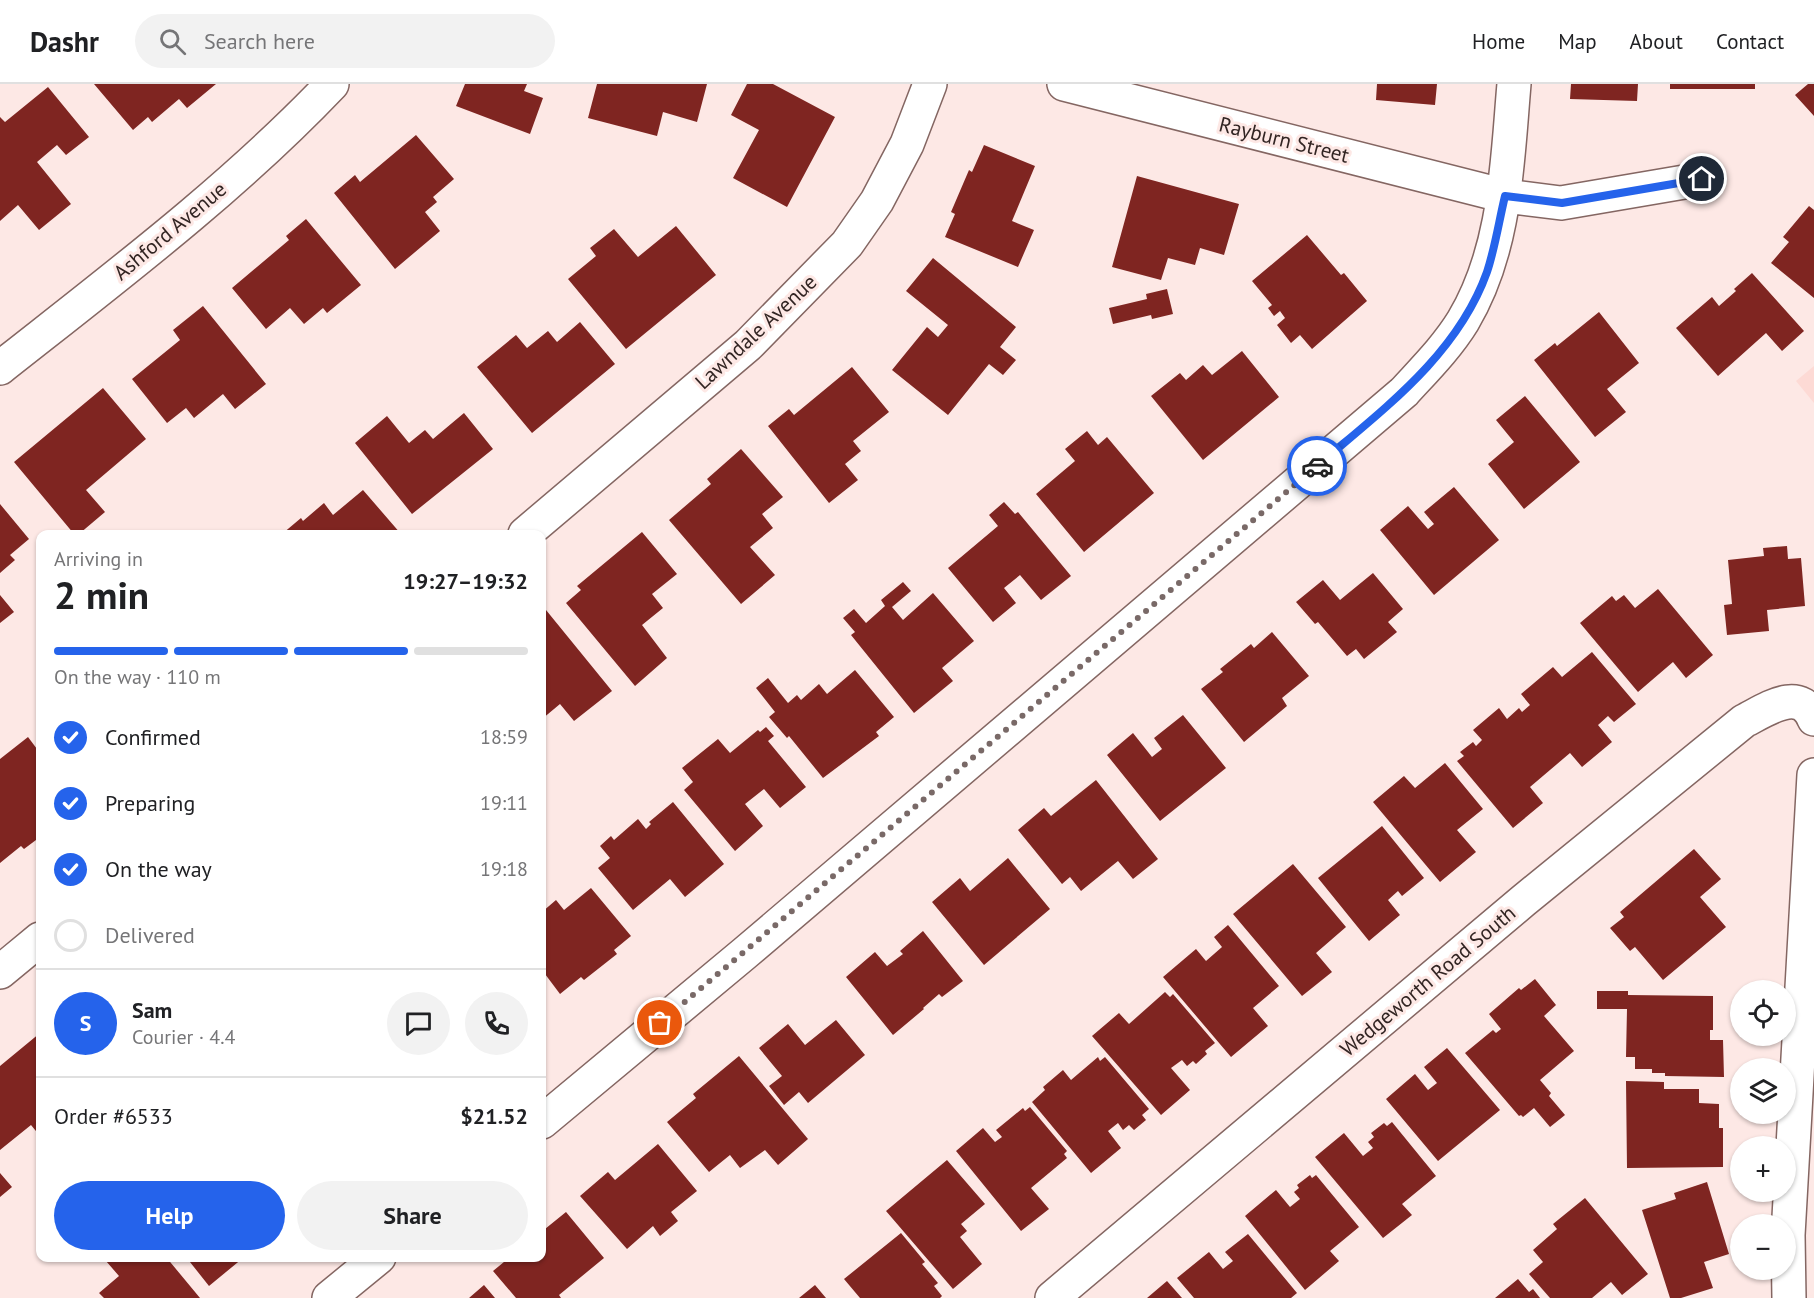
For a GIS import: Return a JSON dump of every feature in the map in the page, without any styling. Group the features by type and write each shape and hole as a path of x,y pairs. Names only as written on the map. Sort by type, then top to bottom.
{"street":[{"name":"Ashford Avenue","path":"0,368 188,219 293,126 332,84"},
{"name":"Lawndale Avenue","path":"530,530 748,345 847,244 877,201 907,144 930,84"},
{"name":"Rayburn Street","path":"1064,84 1505,196 1562,203 1702,179"},
{"path":"546,1119 745,953 1404,392 1440,354 1463,321 1487,272 1505,196 1514,84"},
{"name":"Wedgeworth Road South","path":"1052,1298 1523,901 1744,721 1786,701 1800,703 1810,709 1814,719"},
{"path":"1789,1298 1788,1235 1814,775"},
{"path":"0,972 36,942"},
{"path":"329,1298 372,1262"}],"shaded area":[{"path":"1814,366 1814,403 1796,381"}],"building":[{"path":"94,84 216,84 187,108 179,99 152,122 148,117 133,130"},
{"path":"465,84 527,84 524,91 543,98 530,134 456,106"},
{"path":"597,84 707,84 697,122 663,112 657,136 588,118"},
{"path":"747,84 773,84 835,117 787,207 733,178 759,130 731,115"},
{"path":"1377,84 1437,84 1435,105 1376,100"},
{"path":"1571,84 1638,84 1637,101 1570,99"},
{"path":"1670,84 1755,84 1755,89 1670,89"},
{"path":"1808,84 1814,84 1814,116 1795,95"},
{"path":"48,87 89,137 66,155 57,145 37,162 71,204 39,230 18,205 0,221 0,117 5,122"},
{"path":"416,135 454,179 433,197 437,202 425,212 440,231 395,269 334,193 355,175 360,182"},
{"path":"984,145 1035,166 1012,221 1034,230 1018,267 945,237 955,214 951,212 969,170 972,172"},
{"path":"1137,176 1239,204 1224,255 1200,248 1195,265 1168,258 1161,280 1112,267"},
{"path":"1809,206 1814,210 1814,298 1771,263 1789,242 1783,237"},
{"path":"306,219 361,285 327,313 323,308 304,324 290,308 266,329 232,288 289,240 286,236"},
{"path":"676,226 716,275 626,349 568,279 596,256 590,248 614,229 638,257"},
{"path":"1307,235 1341,275 1344,273 1367,301 1312,349 1300,335 1291,343 1277,325 1285,318 1280,311 1274,316 1268,308 1272,305 1252,281"},
{"path":"933,258 1016,327 1000,347 1016,360 1003,375 989,364 948,415 892,370 927,327 938,337 948,325 906,291"},
{"path":"1752,273 1804,331 1782,351 1766,333 1718,376 1676,328 1712,297 1719,306"},
{"path":"1167,289 1173,314 1152,319 1151,315 1113,324 1109,308 1147,299 1146,294"},
{"path":"203,306 266,384 235,409 223,394 194,418 186,408 167,423 132,379 180,340 173,330"},
{"path":"1599,312 1639,363 1607,389 1626,412 1595,437 1534,360 1555,343 1557,346"},
{"path":"580,322 615,364 532,433 477,367 516,335 527,348 548,331 557,342"},
{"path":"1242,351 1279,397 1203,460 1151,396 1180,373 1186,380 1203,365 1212,375"},
{"path":"852,367 889,412 853,441 861,451 845,464 858,480 829,503 768,426 789,409 794,415"},
{"path":"103,388 146,439 86,490 105,512 84,530 71,530 14,462"},
{"path":"1525,396 1580,462 1524,509 1488,464 1514,442 1496,420"},
{"path":"464,413 493,449 412,514 355,443 387,416 409,443 425,430 433,439"},
{"path":"1087,431 1098,445 1107,437 1154,493 1084,552 1036,494 1075,461 1065,449"},
{"path":"741,449 783,497 762,514 773,528 750,547 775,575 741,604 669,520 711,484 707,479"},
{"path":"1454,487 1499,540 1434,595 1380,530 1408,506 1428,529 1434,524 1424,512"},
{"path":"363,490 398,530 287,530 301,518 303,521 324,503 333,515"},
{"path":"1004,502 1015,514 1018,512 1071,576 1041,600 1020,575 1004,588 1016,603 993,622 948,568 998,526 989,515"},
{"path":"0,504 29,539 10,555 15,560 0,573"},
{"path":"642,532 677,574 652,594 663,608 642,625 667,658 635,686 566,603 581,590 577,586"},
{"path":"1787,546 1788,559 1801,558 1805,606 1767,610 1769,631 1727,635 1724,605 1732,604 1728,560 1764,556 1763,548"},
{"path":"1373,573 1403,609 1388,622 1397,632 1364,659 1356,649 1347,656 1318,622 1315,624 1296,602 1323,580 1340,600"},
{"path":"903,582 911,591 892,607 903,620 933,593 974,641 942,668 953,681 914,713 851,635 855,632 843,618 854,609 866,623 885,606 881,600"},
{"path":"1658,589 1713,655 1686,678 1673,662 1638,692 1580,623 1612,596 1616,601 1624,595 1635,608"},
{"path":"0,595 14,612 0,623"},
{"path":"546,610 612,691 574,721 560,704 546,716"},
{"path":"1272,632 1309,676 1282,698 1287,706 1244,742 1201,689 1223,672 1220,669 1251,644 1254,648"},
{"path":"1592,652 1636,704 1614,722 1608,716 1598,725 1612,742 1582,767 1570,753 1530,787 1543,803 1513,828 1457,761 1464,756 1460,752 1473,742 1476,746 1482,740 1473,730 1499,708 1507,719 1519,708 1522,712 1530,705 1521,694 1553,667 1562,677"},
{"path":"855,670 894,717 876,732 879,736 823,778 789,736 787,738 769,717 775,712 756,688 768,678 788,703 797,695 801,700 819,684 827,694"},
{"path":"1183,715 1226,768 1160,821 1107,755 1133,733 1152,757 1162,749 1154,738"},
{"path":"766,727 774,736 768,741 806,787 780,808 764,789 745,804 763,826 735,851 684,790 693,782 682,768 718,739 730,753 758,730 760,732"},
{"path":"28,737 36,748 36,840 24,849 21,846 0,863 0,759"},
{"path":"1445,763 1483,809 1457,830 1476,852 1440,882 1373,802 1404,776 1415,788"},
{"path":"1096,780 1158,859 1133,879 1118,861 1081,891 1070,877 1062,884 1018,830 1044,808 1051,816"},
{"path":"673,802 724,864 685,897 670,879 633,910 598,868 610,858 600,846 611,836 614,840 638,819 646,829 651,824 649,822"},
{"path":"1382,826 1424,878 1402,896 1398,891 1388,900 1400,915 1369,941 1318,878"},
{"path":"1694,849 1721,879 1700,897 1726,927 1663,980 1635,947 1630,951 1610,928 1624,917 1620,912"},
{"path":"1008,858 1050,909 984,965 932,902 960,878 970,891"},
{"path":"1293,864 1346,927 1316,953 1332,972 1302,996 1233,914"},
{"path":"591,888 631,936 614,950 617,954 584,980 581,977 560,994 546,975 546,909 556,900 564,910"},
{"path":"1228,925 1279,986 1253,1008 1268,1026 1231,1057 1163,977 1196,949 1206,961 1222,947 1214,937"},
{"path":"923,931 963,981 942,997 939,994 893,1035 846,977 875,952 887,966 903,954 900,951"},
{"path":"1535,979 1556,1005 1544,1016 1574,1051 1540,1080 1551,1093 1549,1096 1565,1115 1550,1127 1534,1108 1523,1117 1519,1116 1465,1053 1493,1030 1496,1033 1501,1029 1489,1014 1519,988 1521,990"},
{"path":"1597,991 1628,991 1628,995 1713,996 1713,1030 1710,1030 1710,1040 1723,1040 1724,1077 1665,1076 1665,1073 1652,1073 1652,1069 1635,1069 1635,1057 1626,1057 1627,1009 1597,1009"},
{"path":"1165,992 1170,997 1173,994 1215,1043 1205,1051 1207,1054 1196,1064 1193,1061 1187,1066 1182,1060 1171,1068 1190,1090 1161,1115 1092,1036 1119,1013 1129,1024"},
{"path":"836,1020 865,1055 808,1103 799,1092 784,1105 769,1086 782,1076 759,1048 788,1024 805,1045"},
{"path":"36,1036 36,1131 31,1125 0,1150 0,1066"},
{"path":"1447,1048 1500,1110 1438,1161 1386,1099 1415,1074 1428,1090 1437,1083 1424,1067"},
{"path":"739,1056 808,1139 778,1165 765,1150 740,1168 730,1155 709,1172 667,1122 696,1098 693,1094"},
{"path":"1098,1057 1100,1061 1105,1057 1149,1109 1142,1115 1146,1120 1134,1130 1129,1125 1123,1130 1118,1123 1108,1131 1121,1148 1091,1173 1032,1102 1045,1090 1043,1087 1063,1070 1071,1080"},
{"path":"1626,1081 1664,1082 1664,1089 1699,1089 1699,1103 1719,1104 1719,1128 1723,1128 1723,1167 1627,1168"},
{"path":"1030,1107 1067,1151 1064,1154 1067,1158 1031,1188 1049,1209 1021,1231 956,1151 983,1128 995,1142 1002,1137 996,1130 1023,1108 1025,1111"},
{"path":"1392,1122 1436,1176 1402,1204 1412,1215 1383,1238 1315,1157 1344,1133 1363,1156 1373,1148 1368,1142 1374,1137 1371,1133 1384,1123 1387,1126"},
{"path":"658,1144 697,1191 671,1212 678,1221 660,1236 653,1226 627,1249 580,1196 608,1172 615,1180"},
{"path":"947,1160 985,1204 961,1224 967,1231 960,1237 982,1264 953,1289 886,1211"},
{"path":"0,1173 12,1187 0,1197"},
{"path":"1310,1175 1312,1178 1316,1175 1359,1227 1330,1251 1339,1261 1305,1290 1245,1216 1276,1190 1290,1207 1300,1199 1294,1192 1299,1188 1297,1185"},
{"path":"1707,1182 1729,1254 1704,1262 1713,1288 1681,1298 1670,1298 1642,1210 1676,1199 1674,1193"},
{"path":"1585,1198 1648,1274 1622,1295 1611,1282 1592,1298 1550,1298 1529,1274 1543,1262 1533,1250 1557,1229 1553,1224"},
{"path":"566,1212 604,1258 559,1295 561,1298 516,1298 493,1271 504,1262 546,1262 546,1228"},
{"path":"901,1233 925,1262 922,1264 938,1283 934,1286 942,1296 940,1298 860,1298 844,1279"},
{"path":"1248,1234 1297,1293 1291,1298 1194,1298 1177,1278 1209,1252 1223,1269 1233,1261 1225,1252"},
{"path":"107,1262 170,1262 200,1298 104,1298 99,1293 119,1276"},
{"path":"190,1262 238,1262 209,1286"},
{"path":"1518,1279 1529,1292 1533,1289 1540,1298 1495,1298"},
{"path":"1167,1281 1182,1298 1147,1298"},
{"path":"484,1285 495,1298 469,1298"},
{"path":"815,1285 826,1298 799,1298"}],"way so far":[{"path":"660,1023 1317,466"}],"route":[{"path":"1317,466 1404,392 1440,354 1463,321 1487,272 1505,196 1562,203 1702,179"}]}
